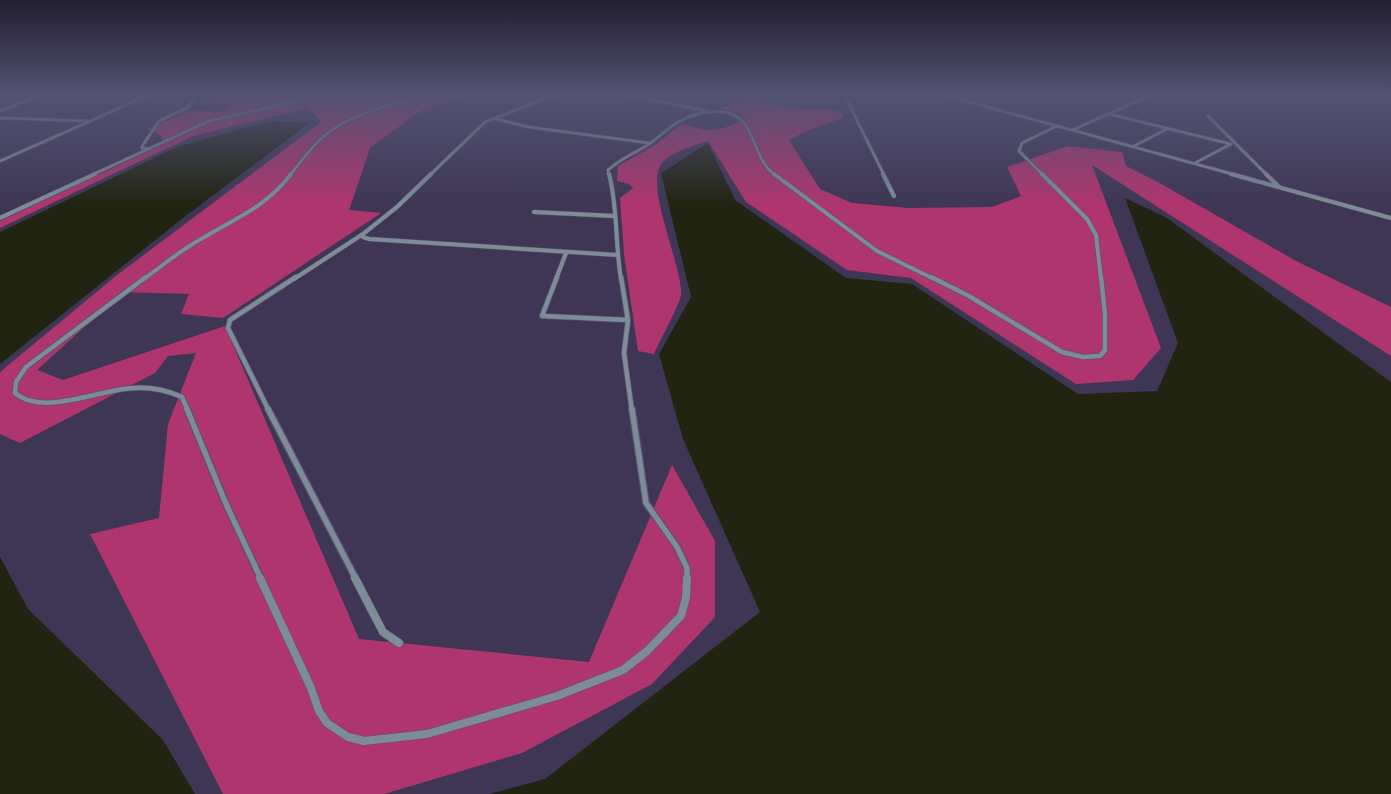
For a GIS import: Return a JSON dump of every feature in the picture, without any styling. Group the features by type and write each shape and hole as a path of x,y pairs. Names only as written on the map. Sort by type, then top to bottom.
{"street":[{"path":"0,161 67,131"},
{"path":"148,149 142,148 152,131"},
{"path":"0,218 187,131"},
{"path":"331,131 310,152 281,189 265,202 193,244 26,367 17,378 14,387 15,393 28,402 42,404 141,387 162,388 182,397 226,504 307,680 318,711 326,723 348,737 364,741 393,740 427,734 557,696 623,670 647,652 682,616 686,598 687,568 677,547 646,502 624,353 628,320 617,255 613,190 608,170 620,160 650,144 665,131"},
{"path":"399,643 383,632 228,328 230,320 363,234 397,206 476,131"},
{"path":"558,131 650,144"},
{"path":"747,131 759,159 768,169 877,251 969,296 1062,352 1083,358 1100,356 1105,350 1105,314 1096,235 1087,219 1019,151 1022,143 1047,131"},
{"path":"862,131 894,196"},
{"path":"1072,131 1391,218"},
{"path":"1132,147 1163,131"},
{"path":"1176,131 1237,145"},
{"path":"1223,131 1278,187"},
{"path":"1194,164 1231,144"},
{"path":"534,212 614,216"},
{"path":"363,234 363,237 369,239 617,255"},
{"path":"566,252 542,316 628,320"}],"shaded area":[{"path":"152,131 213,131 193,136 0,228 0,221 164,144 161,135"},
{"path":"234,131 299,131 188,214 0,364 0,232 177,147"},
{"path":"309,131 393,131 370,148 349,210 381,213 223,318 181,314 189,294 123,292 37,370 63,380 225,326 359,639 589,662 672,465 715,541 715,617 652,684 522,753 384,794 223,794 90,534 159,518 168,424 196,353 168,356 155,373 20,443 0,434 0,372 117,275"},
{"path":"673,131 807,131 789,140 820,189 852,203 908,208 992,207 1021,196 1007,167 1068,146 1122,152 1126,166 1156,181 1298,262 1391,307 1391,356 1092,165 1161,348 1133,380 1076,384 911,278 847,270 746,202 708,141 673,154 663,162 658,173 657,187 660,205 680,282 681,295 654,354 638,351 624,254 620,198 633,188 629,184 617,181 618,166 655,145"},
{"path":"708,143 735,200 846,278 912,284 1078,394 1157,391 1178,343 1125,198 1167,218 1391,382 1391,794 489,794 545,779 760,612 683,439 659,354 691,297 661,173"},
{"path":"0,557 28,609 163,740 195,794 0,794"}]}
